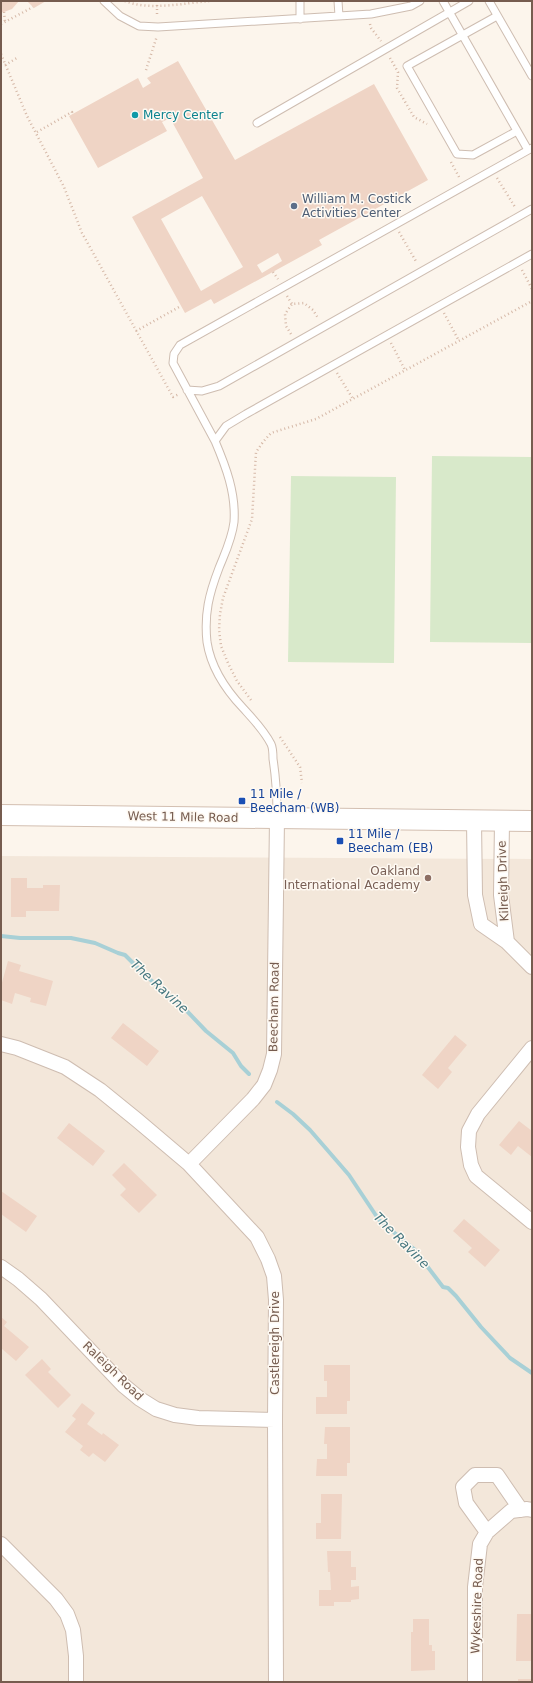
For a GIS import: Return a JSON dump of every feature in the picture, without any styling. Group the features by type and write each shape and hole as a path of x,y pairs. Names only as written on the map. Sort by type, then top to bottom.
{"street":[{"name":"West 11 Mile Road","path":"1,815 532,821"},
{"name":"Beecham Road","path":"189,1164 253,1099 264,1085 270,1070 274,1054 277,818"},
{"name":"Kilreigh Drive","path":"474,821 475,895 481,924 507,942 532,967"},
{"name":"Kilreigh Drive","path":"502,821 502,895 507,942"},
{"name":"Castlereigh Drive","path":"1,1044 17,1048 65,1067 105,1094 189,1164 257,1237 268,1259 274,1276 276,1300 276,1682"},
{"path":"532,1048 478,1114 469,1131 468,1147 471,1165 476,1176 532,1222"},
{"name":"Raleigh Road","path":"1,1267 18,1279 41,1299 123,1385 140,1399 156,1409 175,1415 198,1418 275,1420"},
{"name":"Wykeshire Road","path":"487,1532 466,1502 463,1487 475,1475 497,1475 526,1510"},
{"name":"Wykeshire Road","path":"475,1682 476,1580 480,1544 487,1532 511,1511 526,1510"},
{"path":"1,1544 56,1599 67,1614 73,1630 76,1656 76,1682"}],"lane":[{"path":"104,1 120,16 139,26 158,27 369,14 411,6 420,1"},
{"path":"300,1 300,18"},
{"path":"338,1 339,16"},
{"path":"277,818 278,790 272,745 258,723 242,707 224,685 212,662 207,643 206,620 208,600 230,542 234,523 234,504 228,472 214,440 173,363 174,354 180,345 530,149 517,131 443,1"},
{"path":"257,123 469,1"},
{"path":"489,1 532,76"},
{"path":"498,16 407,66 457,154 473,155 517,131"},
{"path":"187,390 202,391 219,386 532,210"},
{"path":"214,440 226,426 532,254"}],"path":[{"path":"125,1 136,5 154,6 210,1"},
{"path":"1,24 33,7"},
{"path":"4,12 5,22"},
{"path":"369,14 371,28 380,39 398,72 397,88 414,117 429,125"},
{"path":"1,54 28,116 64,186 82,234 173,397"},
{"path":"5,65 17,58"},
{"path":"37,132 72,112 72,114"},
{"path":"449,159 464,186"},
{"path":"492,170 520,216"},
{"path":"395,225 422,272"},
{"path":"518,262 532,289"},
{"path":"256,705 238,681 228,663 221,646 219,630 223,598 252,519 256,452 271,433 316,419 532,301"},
{"path":"296,343 286,326 285,314 292,304 304,303 313,310 322,328"},
{"path":"136,331 181,306"},
{"path":"439,306 459,341"},
{"path":"387,335 405,370"},
{"path":"333,365 353,399"},
{"path":"277,732 300,767 302,782"}],"shaded area":[{"path":"1,856 532,859 532,1682 1,1682"}],"green space":[{"path":"432,456 532,457 532,643 430,642"},
{"path":"291,476 396,477 394,663 288,662"}],"building":[{"path":"1,1 19,1 12,9 1,12"},
{"path":"27,1 46,1 34,8"},
{"name":"William M. Costick Activities Center","path":"178,61 235,160 374,84 428,180 319,240 322,245 214,304 211,299 185,313 132,217 203,178 170,118 162,122 167,131 98,168 69,116 138,78 143,88 151,83 147,78","holes":["202,196 243,267 201,291 161,219","278,253 282,261 262,273 257,265"]},
{"path":"11,878 27,878 27,888 43,888 43,885 60,885 59,911 26,911 26,917 11,917"},
{"path":"8,961 21,965 19,971 53,981 46,1006 30,1002 31,998 15,993 12,1004 1,1000 1,986"},
{"path":"123,1023 159,1051 147,1066 111,1038"},
{"path":"455,1035 467,1045 448,1068 452,1072 438,1089 422,1075"},
{"path":"519,1121 532,1131 532,1157 518,1146 511,1155 499,1145"},
{"path":"69,1123 105,1151 93,1166 57,1138"},
{"path":"124,1163 157,1195 139,1213 120,1195 126,1189 112,1175"},
{"path":"1,1191 37,1216 26,1232 1,1214"},
{"path":"464,1219 500,1250 485,1267 468,1252 472,1248 453,1231"},
{"path":"1,1317 7,1322 4,1326 29,1347 16,1361 1,1348"},
{"path":"42,1359 51,1369 48,1372 71,1395 58,1408 25,1375"},
{"path":"324,1365 350,1365 350,1401 347,1401 347,1414 316,1414 316,1397 327,1397 327,1381 324,1381"},
{"path":"82,1403 95,1413 87,1424 102,1435 103,1433 119,1445 105,1462 93,1453 89,1457 80,1450 83,1446 65,1432 76,1419 72,1416"},
{"path":"325,1427 350,1427 350,1463 347,1463 347,1476 316,1476 317,1459 327,1459 327,1444 324,1444"},
{"path":"321,1494 342,1494 341,1539 316,1539 316,1523 321,1523"},
{"path":"327,1551 351,1551 351,1567 356,1567 356,1580 351,1580 351,1587 359,1586 359,1599 351,1600 351,1602 334,1602 334,1606 319,1606 319,1590 331,1590"},
{"path":"517,1614 532,1614 532,1661 516,1661"},
{"path":"413,1619 429,1619 429,1645 432,1645 432,1651 435,1651 435,1670 411,1671 411,1632 413,1632"},
{"path":"518,1679 532,1679 532,1682 518,1682"}],"waterway":[{"name":"The Ravine","path":"1,936 20,938 71,938 95,943 125,955 146,976 184,1008 206,1031 233,1053 241,1066 249,1074"},
{"name":"The Ravine","path":"277,1102 293,1114 310,1130 349,1175 379,1220 414,1249 443,1287 448,1288 456,1296 481,1327 510,1358 532,1373"}],"place":[{"name":"Mercy Center","path":"135,115"},
{"name":"William M. Costick Activities Center","path":"294,206"},
{"name":"11 Mile / Beecham (WB)","path":"242,801"},
{"name":"11 Mile / Beecham (EB)","path":"340,841"},
{"name":"Oakland International Academy","path":"428,878"}]}
